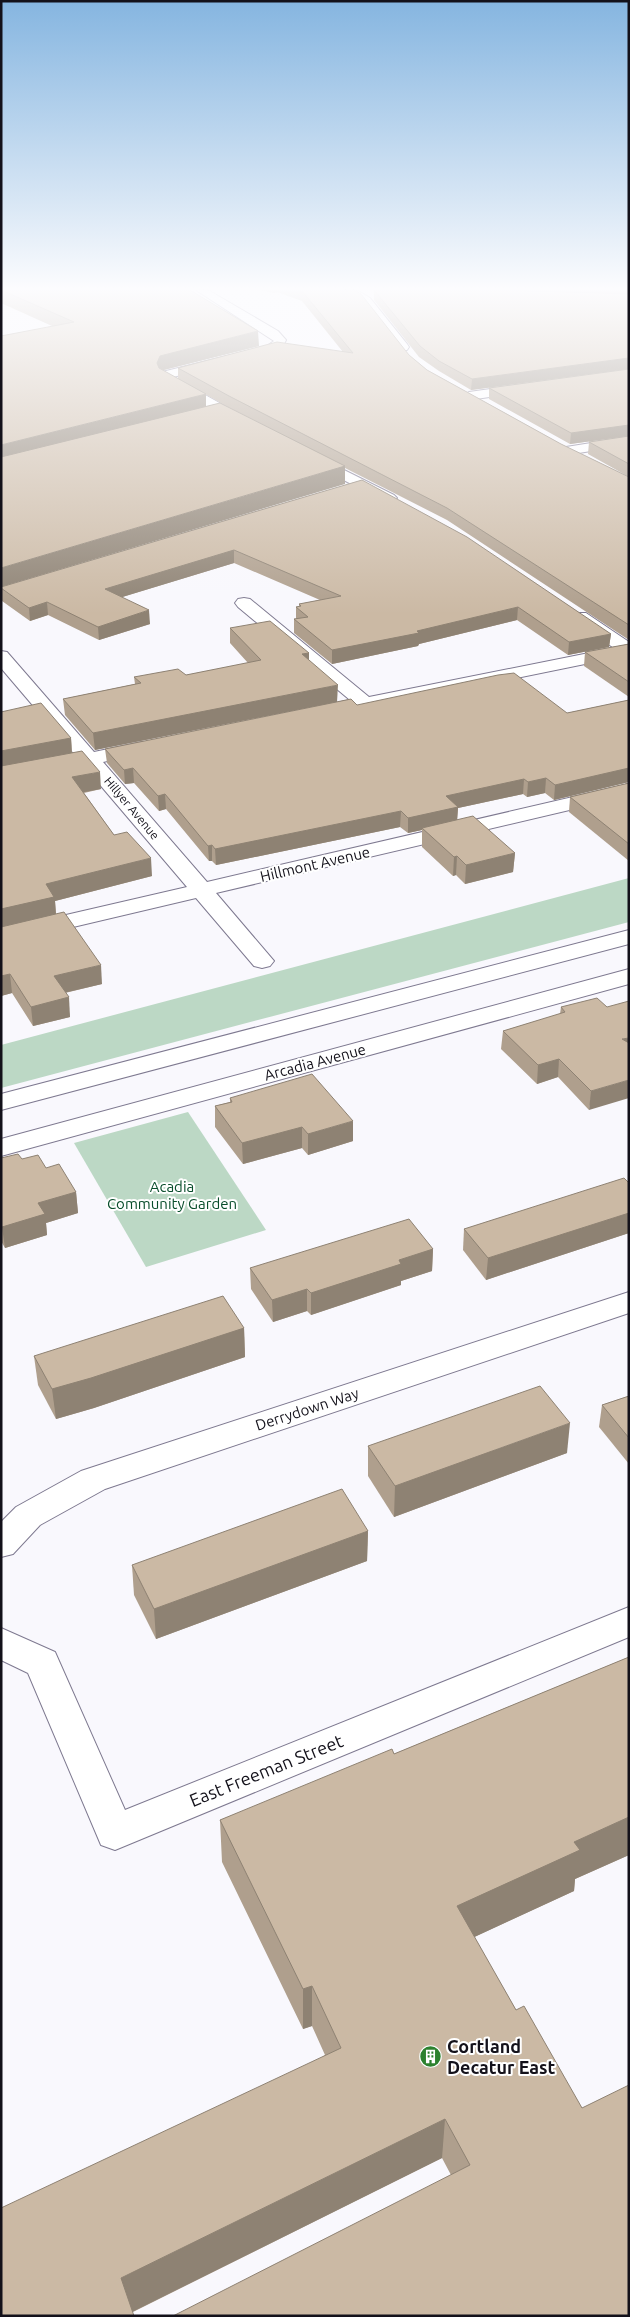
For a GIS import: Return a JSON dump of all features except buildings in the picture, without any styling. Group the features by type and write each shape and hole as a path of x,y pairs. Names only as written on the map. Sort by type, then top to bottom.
{"street":[{"path":"200,398 258,430"},
{"path":"472,398 485,406"},
{"path":"204,417 224,412"},
{"path":"590,464 562,448 629,441"},
{"path":"302,453 398,503"},
{"path":"346,490 364,485"},
{"path":"244,603 365,703"},
{"path":"572,611 629,650"},
{"path":"299,716 629,650"},
{"name":"Hillyer Avenue","path":"1,656 90,758 262,962"},
{"path":"1,777 157,745"},
{"name":"Hillmont Avenue","path":"1,937 629,790"},
{"path":"1,1102 629,937"},
{"name":"Arcadia Avenue","path":"1,1148 629,976"},
{"name":"Derrydown Way","path":"1,1544 28,1516 94,1480 629,1302"},
{"name":"East Freeman Street","path":"1,1643 42,1663 115,1832 629,1621"}],"green space":[{"path":"629,878 629,922 1,1088 1,1045"},
{"name":"Acadia Community Garden","path":"188,1112 266,1230 146,1267 74,1143"}],"place":[{"name":"Cortland Decatur East","path":"431,2056"}]}
